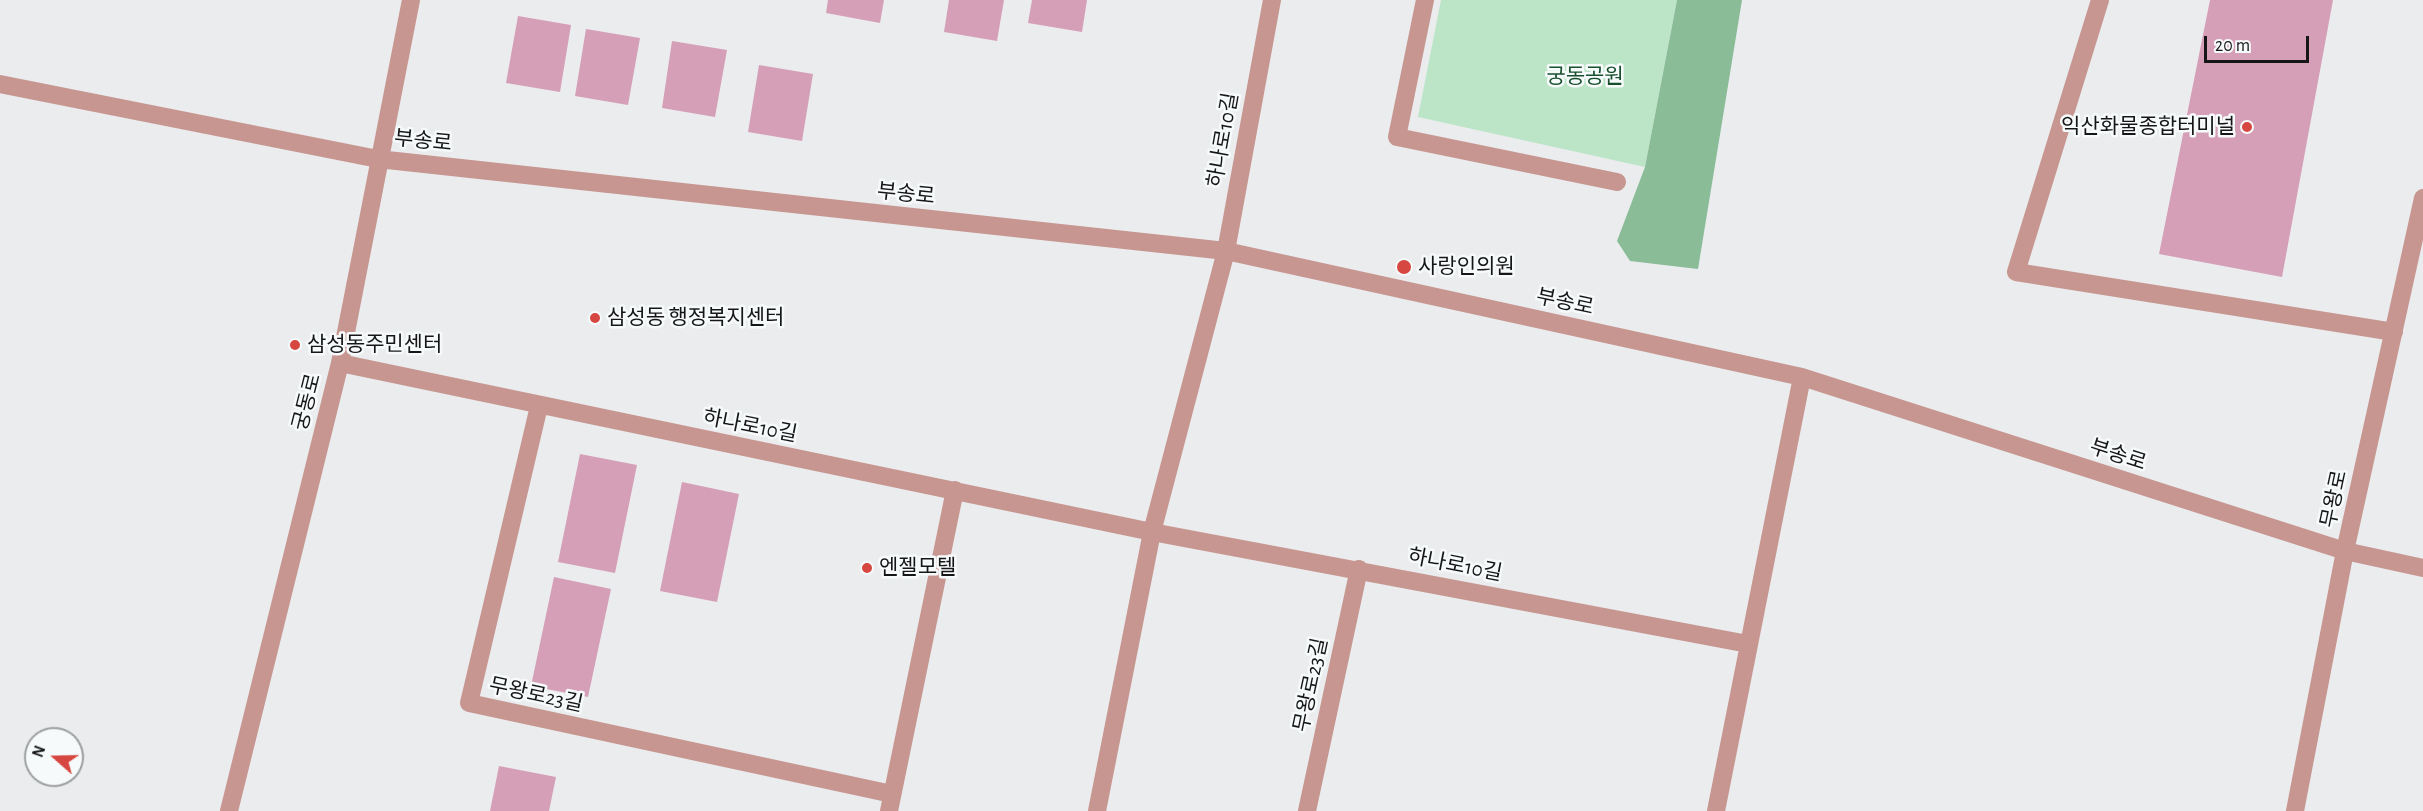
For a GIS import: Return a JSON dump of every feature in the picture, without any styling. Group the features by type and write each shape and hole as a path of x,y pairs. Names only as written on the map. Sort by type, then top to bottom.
{"street":[{"name":"궁동로","path":"229,811 340,363 378,159 411,0"},
{"name":"하나로10길","path":"1097,811 1152,532 1226,251 1272,0"},
{"path":"1425,0 1397,137 1617,182"},
{"path":"2100,0 2016,272 2394,332"},
{"name":"부송로","path":"0,84 378,159 1226,251 1802,377 2345,551 2423,568"},
{"name":"무왕로","path":"2295,811 2345,551 2423,198"},
{"name":"하나로10길","path":"340,363 1152,532 1748,645"},
{"path":"1716,811 1802,377"},
{"name":"무왕로23길","path":"539,406 469,704 890,803 955,490"},
{"name":"무왕로23길","path":"1307,811 1359,570"}],"green space":[{"name":"궁동공원","path":"1441,0 1677,0 1645,167 1418,117"},
{"path":"1677,0 1742,0 1698,269 1630,261 1617,241 1645,167"}],"building":[{"path":"828,0 884,0 880,23 826,13"},
{"path":"949,0 1004,0 997,41 944,32"},
{"path":"1032,0 1087,0 1082,32 1028,23"},
{"name":"익산화물종합터미널","path":"2210,0 2333,0 2282,277 2159,254"},
{"path":"518,16 571,25 560,92 506,83"},
{"path":"586,29 640,38 628,105 575,96"},
{"path":"672,41 727,50 715,117 662,108"},
{"path":"759,65 813,74 802,141 748,132"},
{"path":"580,454 637,465 615,573 558,562"},
{"path":"682,482 739,494 717,602 660,591"},
{"path":"554,577 611,589 588,697 531,686"},
{"path":"499,766 556,777 549,811 490,811"}],"place":[{"name":"익산화물종합터미널","path":"2247,127"},
{"name":"사랑인의원","path":"1404,267"},
{"name":"삼성동 행정복지센터","path":"595,318"},
{"name":"삼성동주민센터","path":"295,345"},
{"name":"엔젤모텔","path":"867,568"}]}
